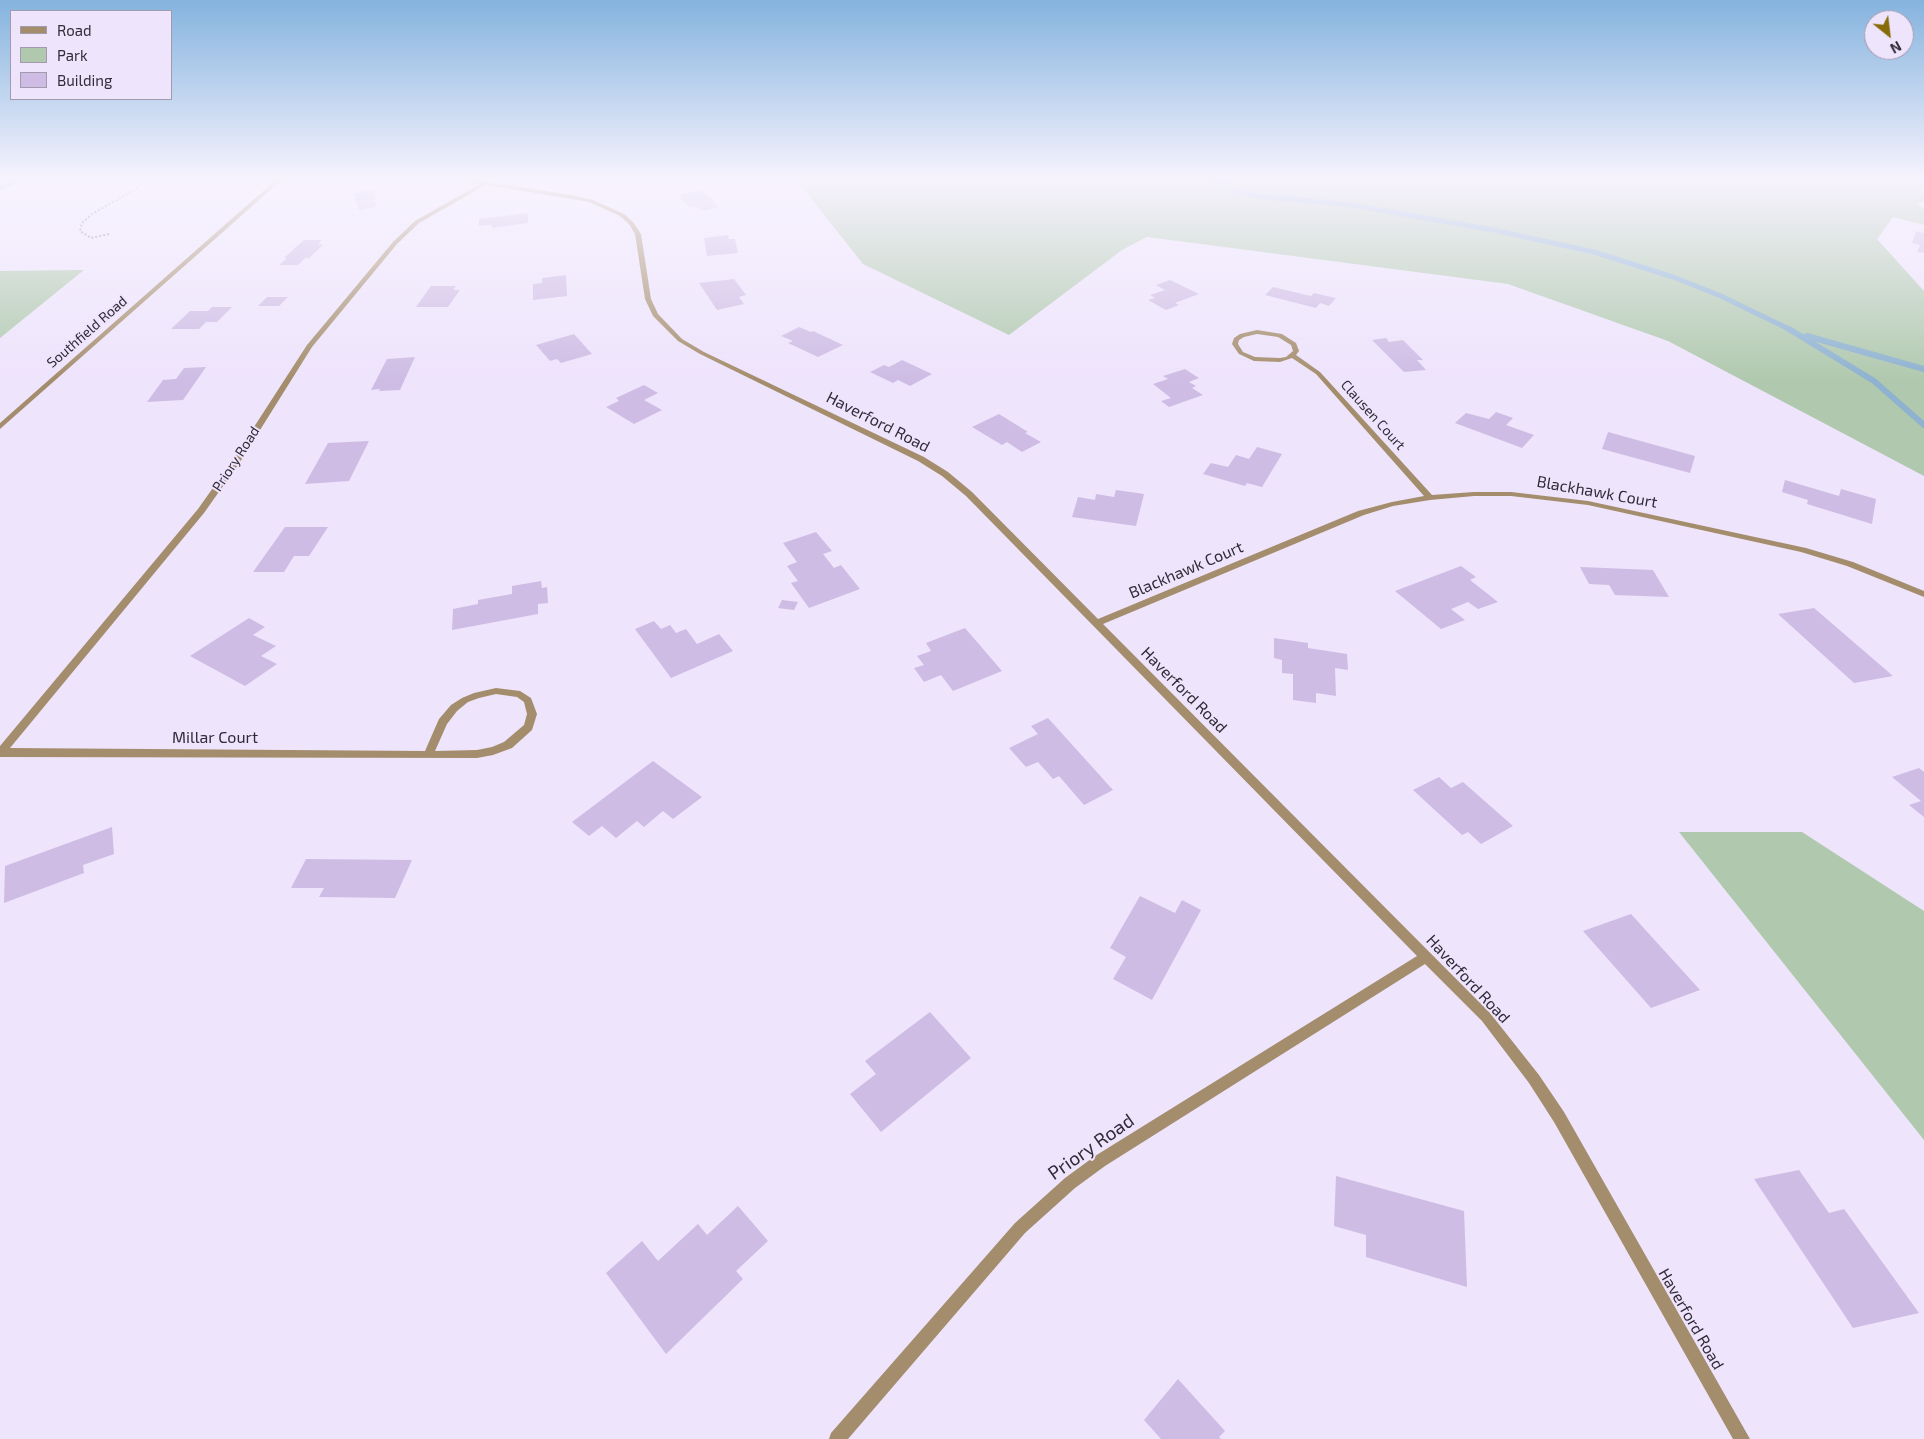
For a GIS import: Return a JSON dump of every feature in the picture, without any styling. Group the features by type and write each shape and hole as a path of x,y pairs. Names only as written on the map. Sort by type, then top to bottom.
{"street":[{"name":"Southfield Road","path":"0,427 206,245"},
{"name":"Priory Road","path":"0,752 201,512 236,462 309,346 392,245"},
{"name":"Haverford Road","path":"640,245 648,300 655,315 666,328 680,340 702,353 921,459 945,474 969,494 1486,1017 1539,1086 1559,1117 1742,1439"},
{"path":"1267,332 1289,340 1294,344 1296,351 1292,356 1280,360 1254,359 1241,353 1234,344 1236,339 1242,335 1267,332"},
{"name":"Clausen Court","path":"1292,356 1318,373 1430,498"},
{"name":"Blackhawk Court","path":"1096,623 1361,513 1392,504 1474,494 1511,494 1588,503 1803,550 1858,567 1924,594"},
{"name":"Millar Court","path":"0,752 428,755 477,754 494,751 508,745 528,727 532,714 528,700 520,694 496,690 465,700 454,708 443,722 428,755"},
{"name":"Priory Road","path":"837,1439 1020,1228 1070,1183 1108,1156 1427,956"}],"green space":[{"path":"848,245 1131,245 1122,250 1009,335 863,264"},
{"path":"1210,245 1883,245 1924,291 1924,476 1668,341 1508,284"},
{"path":"84,270 0,338 0,271"},
{"path":"1679,832 1802,832 1924,911 1924,1140"}],"building":[{"path":"298,245 323,245 298,265 279,265 287,258 284,258"},
{"path":"705,245 736,245 738,253 707,256"},
{"path":"1920,245 1924,245 1924,253 1917,252"},
{"path":"566,275 567,296 533,300 533,284 542,283 542,278"},
{"path":"734,279 746,295 739,297 744,304 717,310 699,283"},
{"path":"1170,280 1199,294 1175,303 1179,305 1166,310 1148,300 1155,298 1150,295 1165,290 1156,285"},
{"path":"431,286 456,286 453,290 460,290 448,307 416,307"},
{"path":"1273,287 1311,296 1314,293 1336,298 1329,306 1320,303 1316,308 1265,295"},
{"path":"267,297 288,297 279,306 258,306"},
{"path":"212,307 232,307 217,322 206,322 199,329 171,329 190,311 208,311"},
{"path":"799,327 811,332 813,331 843,345 818,357 788,343 793,341 781,336"},
{"path":"574,334 592,354 561,363 557,359 550,361 536,345"},
{"path":"1386,338 1389,342 1403,340 1423,360 1417,360 1426,370 1404,372 1372,340"},
{"path":"415,357 400,390 371,390 387,359"},
{"path":"902,360 932,374 910,386 898,380 893,383 870,372 884,365 889,367"},
{"path":"206,367 183,400 147,402 163,380 176,379 184,368"},
{"path":"1185,369 1199,378 1189,382 1196,386 1192,388 1203,395 1169,407 1161,401 1171,398 1153,384 1168,379 1163,376"},
{"path":"644,385 658,393 644,400 662,410 634,424 606,407 619,401 616,398"},
{"path":"1496,412 1513,418 1506,425 1534,435 1522,448 1455,423 1466,413 1489,419"},
{"path":"999,414 1041,442 1022,452 1007,442 1002,445 972,427"},
{"path":"1608,432 1695,456 1690,473 1602,449"},
{"path":"369,441 349,481 305,484 328,443"},
{"path":"1257,447 1282,454 1262,487 1247,483 1245,486 1203,474 1211,463 1228,467 1236,455 1249,459"},
{"path":"1785,480 1839,496 1841,489 1876,499 1872,524 1807,504 1808,500 1782,492"},
{"path":"1116,490 1144,494 1136,526 1072,517 1078,497 1095,500 1096,494 1114,497"},
{"path":"285,527 328,527 309,556 294,556 284,572 253,572"},
{"path":"816,532 832,551 823,554 834,568 841,565 860,589 809,608 791,583 798,581 787,566 797,562 783,543"},
{"path":"1461,566 1476,577 1470,580 1498,602 1478,609 1468,602 1451,609 1465,620 1441,629 1395,591"},
{"path":"1580,567 1653,570 1669,597 1615,595 1609,585 1589,584"},
{"path":"541,581 542,588 547,587 548,603 538,604 538,614 452,630 453,609 478,604 478,600 512,594 512,586"},
{"path":"782,600 798,602 794,610 778,608"},
{"path":"1814,608 1893,676 1854,683 1778,614"},
{"path":"249,618 265,627 253,635 276,646 261,656 277,664 245,686 190,656"},
{"path":"654,621 661,629 670,625 676,633 686,629 697,644 719,634 733,651 671,678 635,629"},
{"path":"965,628 1002,671 953,691 941,675 924,682 914,668 924,665 917,656 931,651 926,643"},
{"path":"1274,638 1308,643 1308,648 1347,654 1348,670 1335,668 1336,696 1316,693 1316,703 1293,700 1293,674 1282,673 1282,660 1274,658"},
{"path":"1048,718 1113,790 1084,805 1059,776 1053,779 1038,762 1026,767 1009,748 1038,734 1031,726"},
{"path":"653,761 702,797 673,819 663,811 644,827 637,821 616,838 602,826 589,836 572,822"},
{"path":"1919,768 1924,772 1924,817 1909,805 1921,801 1892,777"},
{"path":"1439,777 1451,788 1463,782 1513,826 1481,844 1468,832 1462,835 1413,790"},
{"path":"112,827 114,854 83,865 84,873 4,903 5,866"},
{"path":"306,859 412,860 395,898 319,897 324,888 291,888"},
{"path":"1140,896 1175,913 1182,900 1201,910 1152,1000 1113,979 1126,957 1110,948"},
{"path":"1631,914 1700,990 1651,1008 1583,931"},
{"path":"930,1012 971,1058 881,1132 850,1094 876,1074 865,1061"},
{"path":"1799,1170 1829,1213 1844,1209 1919,1313 1853,1328 1754,1179"},
{"path":"1336,1176 1464,1211 1467,1287 1366,1257 1366,1235 1334,1226"},
{"path":"738,1206 768,1241 736,1271 743,1279 666,1354 606,1273 642,1241 658,1261 698,1224 707,1235"},
{"path":"1178,1379 1225,1431 1219,1437 1221,1439 1161,1439 1144,1420"}],"waterway":[{"path":"1563,245 1594,252 1673,277 1721,296 1789,329"},
{"path":"1789,329 1874,381 1924,425"},
{"path":"1807,336 1924,369"}]}
